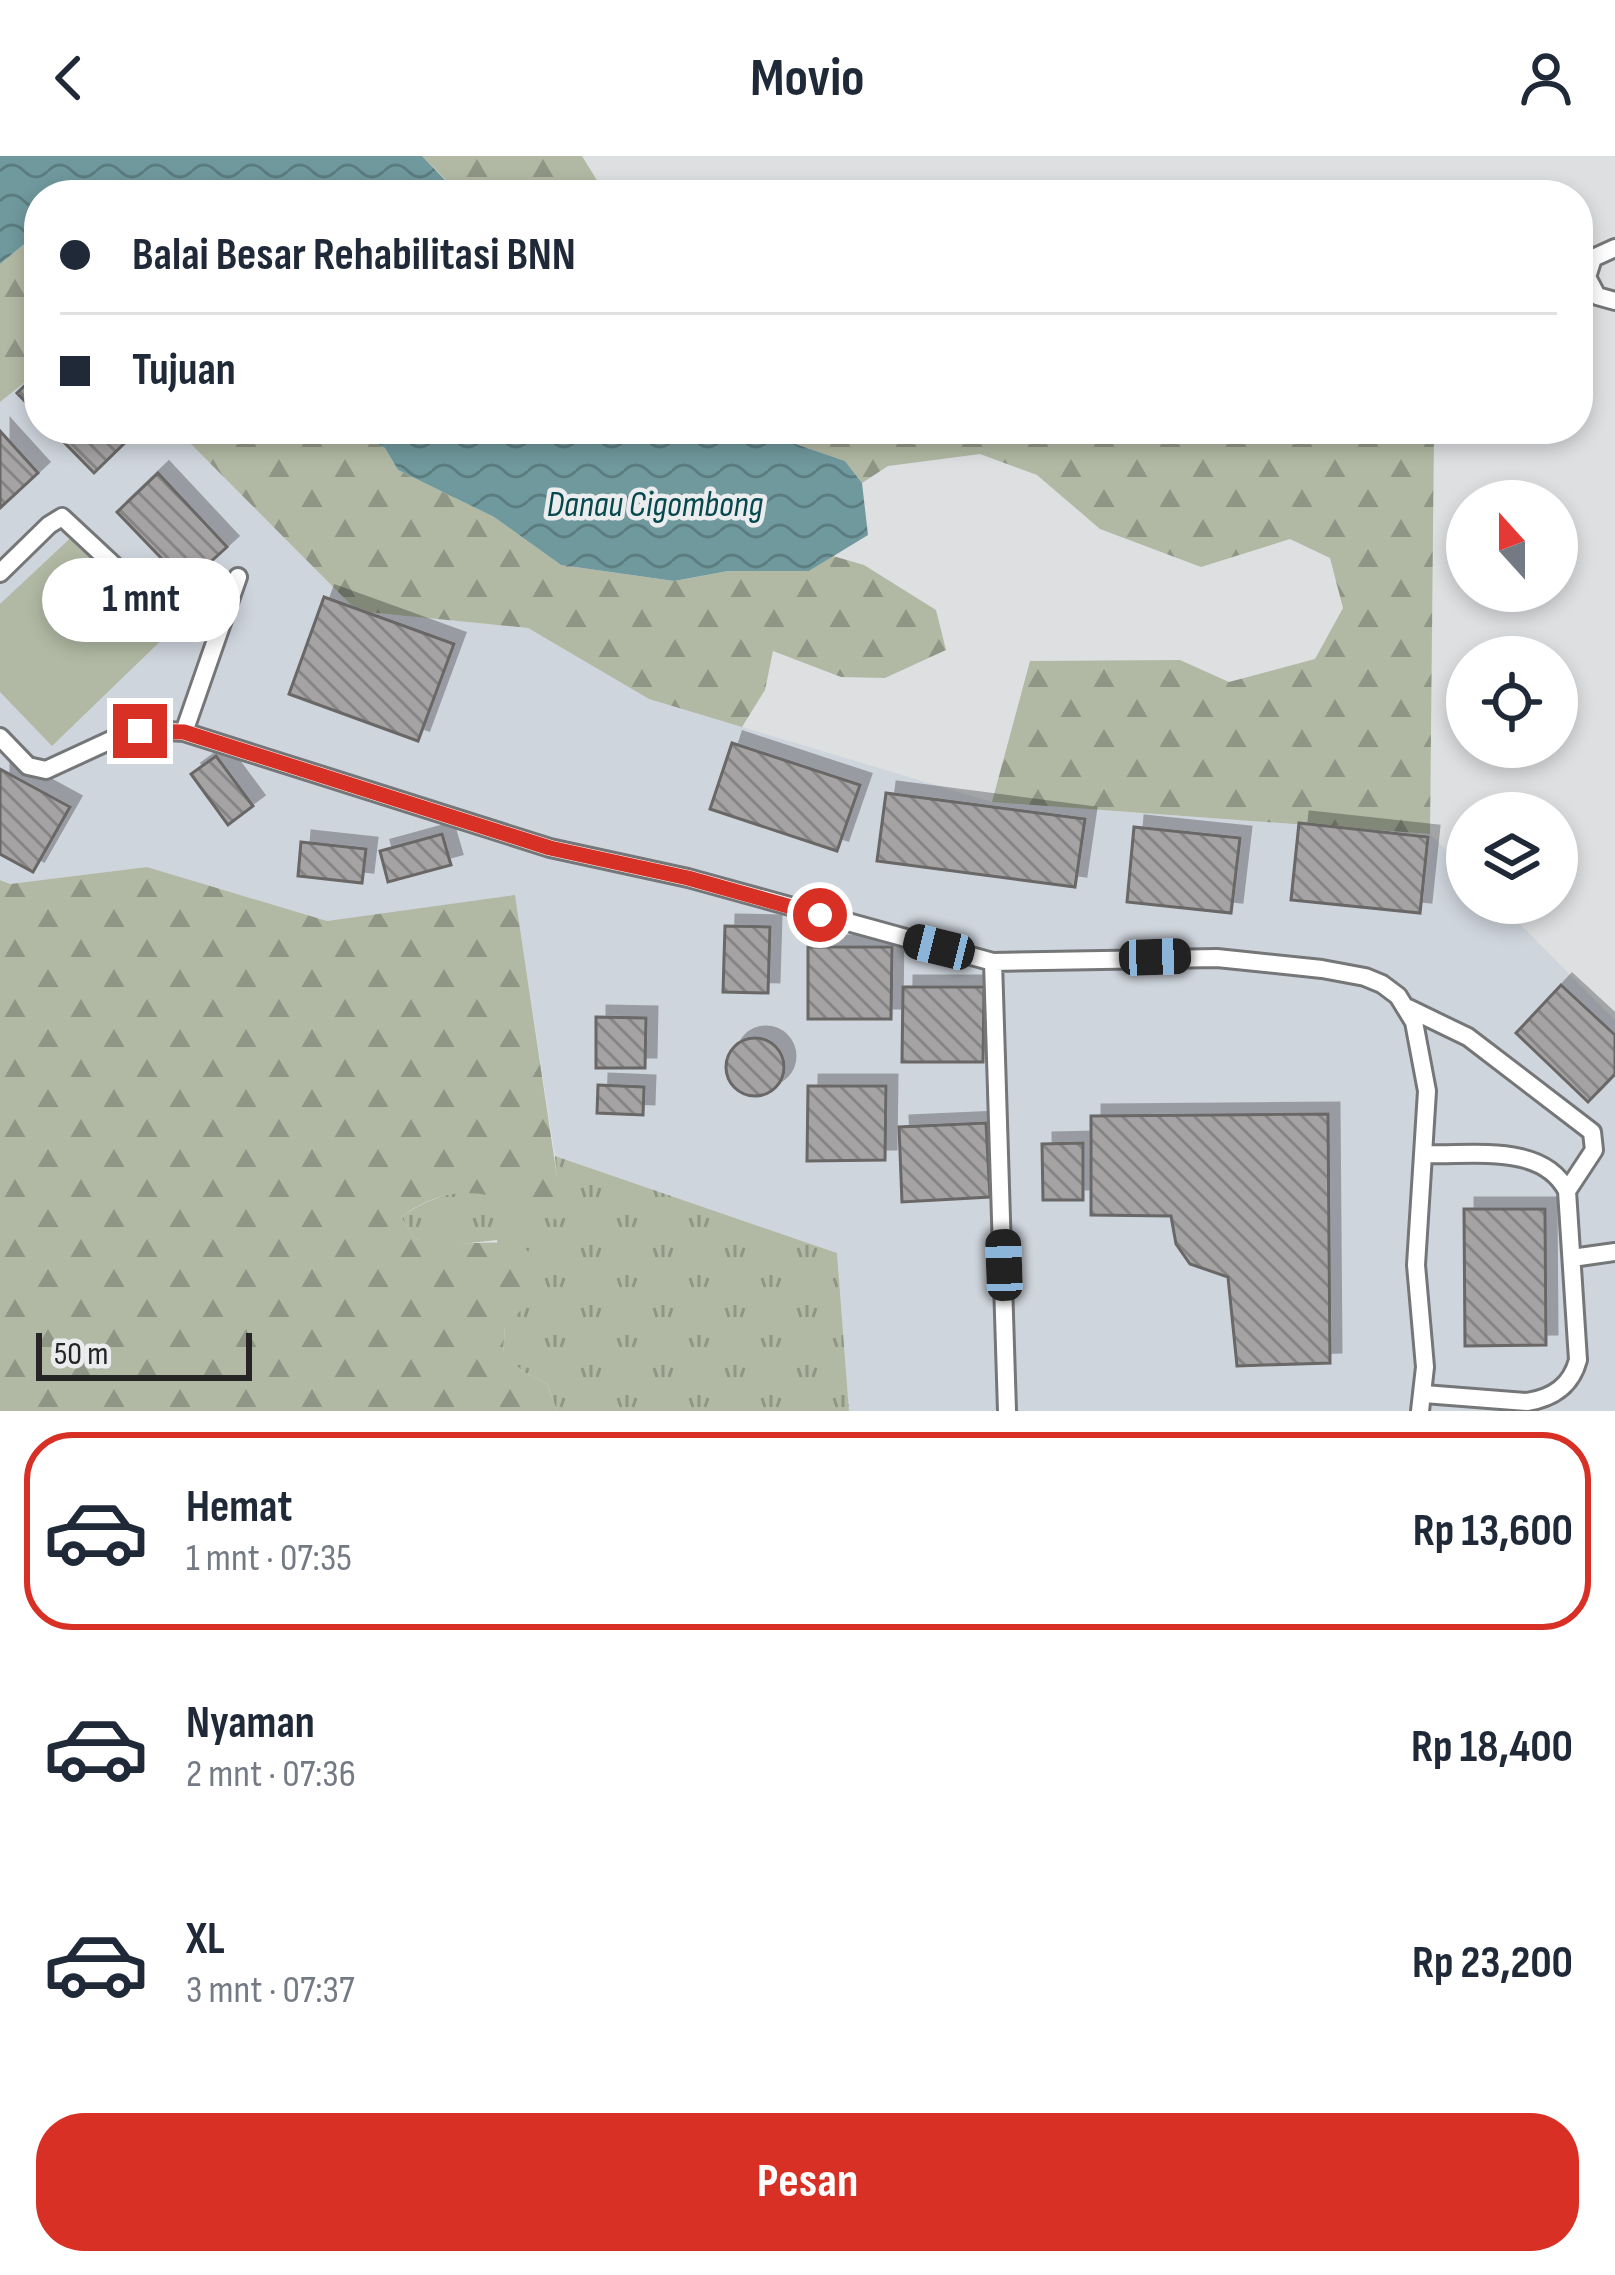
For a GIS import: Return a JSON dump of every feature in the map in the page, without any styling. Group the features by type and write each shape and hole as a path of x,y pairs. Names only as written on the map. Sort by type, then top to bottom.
{"lane":[{"path":"0,573 62,518 164,612"},
{"path":"184,732 238,577"},
{"path":"0,737 37,770 58,767 124,734 184,732 550,848 688,878 993,962 1058,964 1185,956 1366,977 1382,984 1407,1008 1468,1037 1592,1132 1594,1150 1567,1192"},
{"path":"993,962 1007,1411"},
{"path":"1407,1008 1425,1067 1426,1154 1416,1264 1422,1402 1543,1400 1574,1376 1578,1360 1567,1192 1552,1169 1524,1158 1426,1154"},
{"path":"1572,1258 1615,1252"}],"shaded area":[{"path":"24,383 24,444 191,444 357,611 528,628 649,699 992,802 1430,834 1446,850 1446,924 1520,924 1615,1020 1615,1411 849,1411 837,1253 555,1156 515,896 327,921 147,867 10,884 0,880 0,402"}],"green space":[{"path":"422,156 582,156 597,180 446,180"},
{"path":"24,244 24,383 0,402 0,264"},
{"path":"191,444 377,444 398,470 494,517 561,565 674,581 728,571 809,571 833,556 864,565 936,610 946,650 885,678 841,677 773,651 765,690 742,727 649,699 528,628 357,611"},
{"path":"796,444 1434,444 1430,834 992,802 1030,661 1180,660 1229,682 1315,659 1343,608 1330,558 1290,539 1201,567 1100,529 1037,475 980,454 888,466 862,483 845,461"},
{"path":"79,530 176,626 52,746 0,692 0,604"},
{"path":"147,867 327,921 515,895 557,1177 571,1190 574,1207 560,1221 498,1198 461,1193 422,1204 401,1217 415,1239 522,1244 538,1265 539,1291 505,1327 503,1352 522,1371 547,1384 557,1411 0,1411 0,880 10,884"},
{"path":"555,1156 837,1253 849,1411 557,1411 547,1384 522,1371 503,1353 497,1240 442,1246 415,1239 401,1217 462,1192 498,1197 560,1220"}],"water":[{"path":"0,156 422,156 445,180 24,180 24,244 0,264"},
{"name":"Danau Cigombong","path":"377,444 796,444 845,461 862,483 868,535 809,571 728,571 674,581 561,565 494,517 398,470"}],"building":[{"path":"0,431 38,473 0,508"},
{"path":"66,444 124,444 94,473"},
{"path":"158,473 227,547 186,584 117,512"},
{"path":"324,597 454,644 418,741 289,694"},
{"path":"732,743 860,785 837,851 710,809"},
{"path":"216,756 253,806 228,825 191,774"},
{"path":"0,769 70,807 33,872 0,854"},
{"path":"886,793 1085,819 1075,887 877,861"},
{"path":"1299,823 1428,837 1420,913 1291,900"},
{"path":"1134,827 1240,838 1231,913 1127,902"},
{"path":"442,834 451,865 388,882 380,851"},
{"path":"301,842 366,849 362,883 298,876"},
{"path":"725,926 770,927 768,993 723,992"},
{"path":"808,947 892,947 891,1019 808,1019"},
{"path":"1561,985 1615,1035 1615,1074 1588,1102 1516,1033"},
{"path":"903,987 984,987 983,1062 902,1062"},
{"path":"596,1017 646,1018 645,1068 596,1068"},
{"path":"755,1038 775,1047 784,1067 775,1087 755,1096 735,1087 726,1067 735,1047"},
{"path":"598,1085 644,1087 643,1115 597,1113"},
{"path":"808,1086 886,1086 885,1160 807,1161"},
{"path":"1328,1114 1330,1363 1237,1366 1228,1277 1190,1264 1176,1244 1171,1216 1091,1215 1091,1116"},
{"path":"986,1123 990,1197 902,1202 899,1127"},
{"path":"1083,1143 1083,1200 1043,1200 1042,1144"},
{"path":"1464,1209 1545,1209 1546,1345 1465,1346"}],"route":[{"path":"140,731 184,732 550,848 688,878 820,915"}]}
